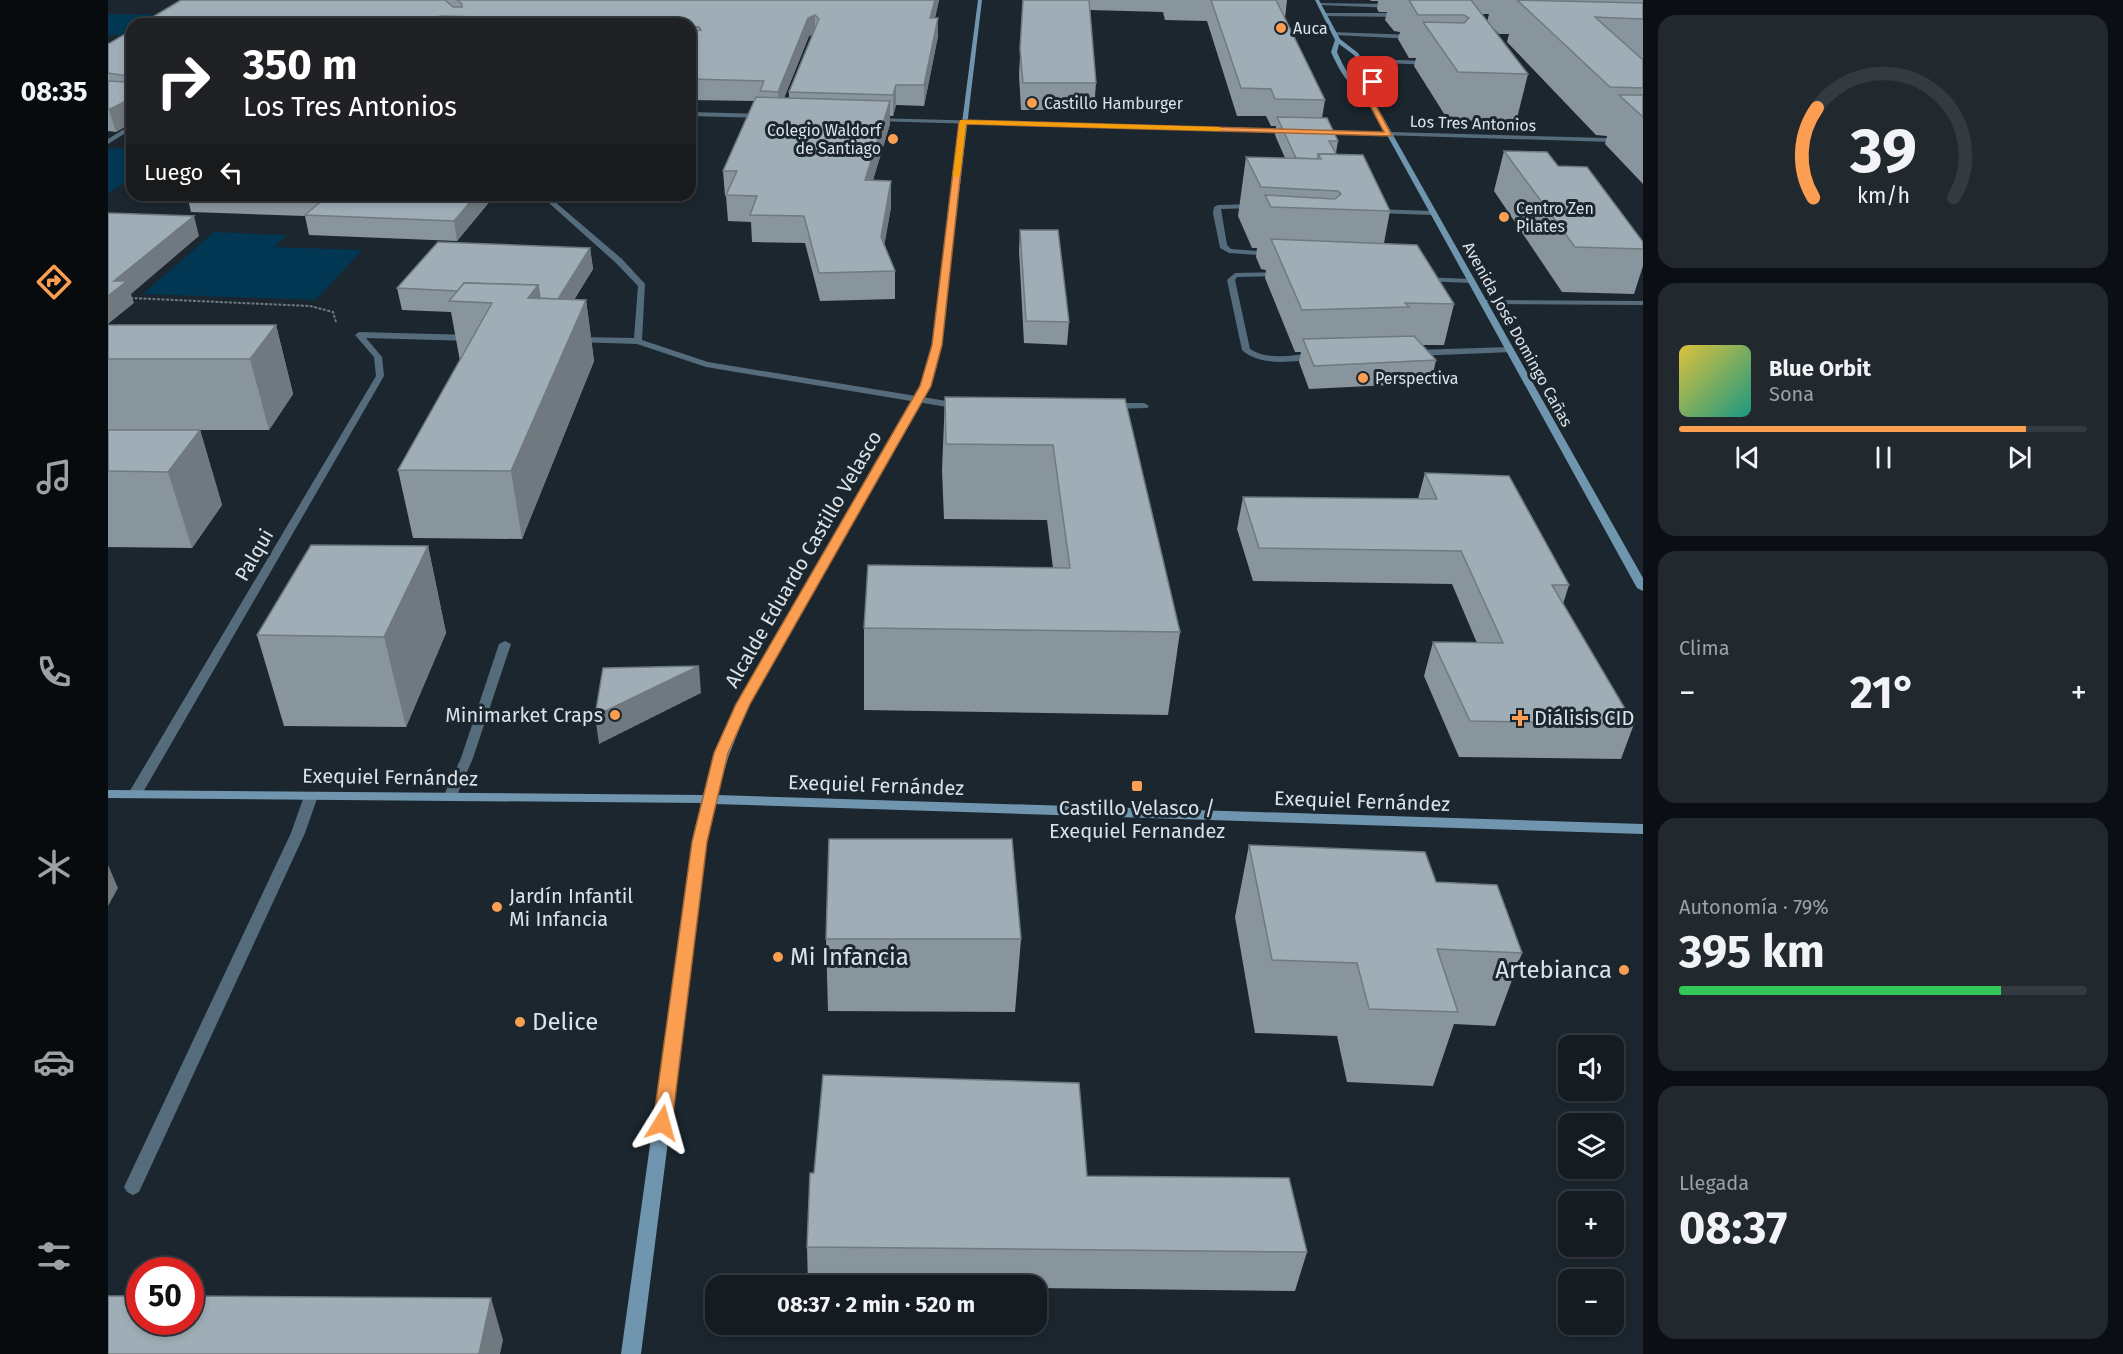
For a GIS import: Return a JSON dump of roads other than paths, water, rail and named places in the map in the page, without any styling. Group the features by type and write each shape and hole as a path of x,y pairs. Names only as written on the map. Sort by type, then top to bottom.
{"street":[{"name":"Alcalde Eduardo Castillo Velasco","path":"631,1354 699,842 708,799 721,753 743,704 918,401 936,351 980,0"},
{"path":"1318,2 1397,6"},
{"name":"Avenida José Domingo Cañas","path":"1318,2 1338,40 1356,54 1373,82 1368,96"},
{"path":"1324,14 1410,15"},
{"path":"1334,33 1425,37"},
{"name":"Avenida José Domingo Cañas","path":"1338,40 1334,49 1337,60 1353,85 1368,96 1643,588"},
{"path":"1361,61 1443,63"},
{"path":"696,114 770,116"},
{"path":"864,119 1297,132"},
{"path":"108,142 126,130"},
{"name":"Los Tres Antonios","path":"1309,132 1643,141"},
{"path":"550,201 619,261 642,286 638,341"},
{"path":"1266,206 1218,207 1223,246 1229,251 1277,254"},
{"path":"1370,210 1433,213"},
{"path":"1288,275 1244,273 1235,275 1231,280 1246,350 1252,356 1267,358 1323,356"},
{"path":"1416,279 1471,281"},
{"path":"1483,302 1643,303"},
{"name":"Palqui","path":"135,794 380,376 378,357 359,336 487,338"},
{"path":"568,339 638,341 706,364 918,401 972,406"},
{"path":"1402,354 1510,350"},
{"path":"1097,406 1144,406"},
{"path":"450,797 467,758 505,644"},
{"name":"Exequiel Fernández","path":"108,794 708,799 1643,829"},
{"path":"133,1187 298,833 311,796"}],"place":[{"name":"Auca","path":"1281,28"},
{"name":"Castillo Hamburger","path":"1032,103"},
{"name":"Colegio Waldorf de Santiago","path":"893,139"},
{"name":"Centro Zen Pilates","path":"1504,217"},
{"name":"Perspectiva","path":"1363,378"},
{"name":"Minimarket Craps","path":"615,715"},
{"name":"Diálisis CID","path":"1520,718"},
{"name":"Castillo Velasco / Exequiel Fernandez","path":"1137,786"},
{"name":"Jardín Infantil Mi Infancia","path":"497,907"},
{"name":"Mi Infancia","path":"778,957"},
{"name":"Artebianca","path":"1624,970"},
{"name":"Delice","path":"520,1022"}]}
